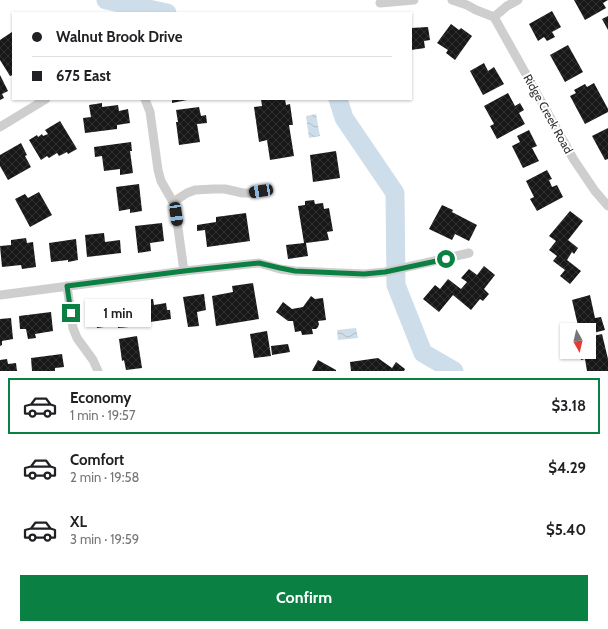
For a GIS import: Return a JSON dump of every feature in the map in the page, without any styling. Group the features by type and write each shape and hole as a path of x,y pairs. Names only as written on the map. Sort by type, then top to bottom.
{"street":[{"path":"380,3 414,0"},
{"path":"452,0 494,17 507,6 518,0"},
{"name":"Ridge Creek Road","path":"494,17 574,160 595,191 608,206"},
{"path":"0,127 44,100"},
{"path":"145,100 150,112 158,170 161,181 173,202 176,214 184,271"},
{"path":"173,202 195,190 225,189 243,193 269,190"},
{"path":"0,295 184,271 259,263 295,271 364,274 385,272 469,253"},
{"path":"67,286 73,328 77,338 93,360 98,371"}],"water":[{"path":"316,114 320,136 309,138 306,116"},
{"path":"356,328 358,338 338,340 337,330"}],"building":[{"path":"574,0 608,0 603,3 606,8 585,20"},
{"path":"552,11 561,27 552,32 555,37 547,41 544,37 538,41 529,24"},
{"path":"608,16 608,30 602,19"},
{"path":"451,24 459,30 461,28 472,36 455,60 446,53 448,50 437,43"},
{"path":"428,27 430,40 424,41 425,48 412,50 412,28"},
{"path":"12,32 12,75 10,76 0,60 0,40"},
{"path":"568,45 583,72 565,82 550,55"},
{"path":"484,63 488,71 494,67 504,84 483,95 470,71"},
{"path":"0,75 8,91 2,94 4,98 0,100"},
{"path":"594,83 608,109 608,112 585,124 570,96 576,93 574,90 585,84 587,87"},
{"path":"508,93 515,106 520,103 524,110 519,113 525,124 497,139 490,126 494,124 484,106"},
{"path":"172,100 187,100 172,103"},
{"path":"261,100 285,100 286,105 290,104 293,125 289,125 294,156 270,160 267,140 259,142 254,107 262,106"},
{"path":"102,103 102,107 118,105 119,111 128,109 130,123 117,125 117,129 85,133 83,118 91,117 89,105"},
{"path":"199,107 201,116 206,115 207,123 197,124 200,142 179,145 176,110"},
{"path":"60,121 77,149 68,154 67,152 59,156 57,153 49,158 47,156 41,160 29,140 37,135 38,137 42,134 43,136 48,134 45,130"},
{"path":"608,128 608,159 605,160 592,136"},
{"path":"529,130 537,146 532,148 539,161 523,168 512,146 520,142 517,136"},
{"path":"131,142 132,151 130,151 133,173 120,175 120,169 104,171 102,156 95,157 94,147"},
{"path":"21,143 27,155 25,156 31,167 8,180 0,166 0,155"},
{"path":"336,151 340,178 313,182 310,155"},
{"path":"547,170 552,179 549,180 552,187 557,185 563,197 537,211 530,199 534,197 526,181"},
{"path":"139,184 142,211 130,213 130,209 119,211 116,187"},
{"path":"39,192 52,215 30,227 15,199 25,194 28,198"},
{"path":"314,200 315,204 323,203 324,209 329,208 333,231 327,232 329,240 306,243 308,256 288,259 286,245 304,243 298,206 305,205 305,201"},
{"path":"442,205 477,225 469,241 455,234 452,240 429,229"},
{"path":"570,211 583,221 568,240 578,248 574,254 572,252 567,260 581,271 570,284 560,276 565,270 553,261 557,256 549,250 556,241 549,236"},
{"path":"246,213 250,241 207,247 205,230 197,231 197,225 216,222 216,217"},
{"path":"162,223 164,241 150,243 151,251 138,253 135,226"},
{"path":"104,233 105,242 120,240 121,253 87,257 85,235"},
{"path":"26,238 27,243 33,242 36,267 22,269 21,265 2,267 0,246 11,245 11,240"},
{"path":"76,239 78,260 68,262 68,260 51,262 49,243"},
{"path":"484,266 495,275 484,289 489,294 483,301 480,299 471,310 453,295 439,312 423,299 435,285 440,289 448,279 461,289 467,282 461,278 469,269 477,275"},
{"path":"253,283 259,319 216,326 212,296 233,292 232,286"},
{"path":"204,294 206,310 197,312 199,326 188,327 183,297"},
{"path":"590,295 595,318 601,317 605,330 596,332 596,323 577,323 572,300"},
{"path":"311,296 315,299 323,298 326,320 318,321 318,327 316,329 312,329 313,334 302,335 301,331 295,332 293,321 288,321 276,312 283,302 292,309 303,307"},
{"path":"153,299 154,305 166,303 167,310 170,310 171,319 143,323 141,310 135,311 134,301"},
{"path":"126,303 129,327 118,328 118,325 97,328 95,311 115,309 114,304"},
{"path":"51,312 53,331 35,334 36,338 28,339 26,329 20,329 19,316"},
{"path":"11,318 13,339 2,341 2,345 0,346 0,319"},
{"path":"267,331 271,356 254,358 250,334"},
{"path":"602,334 608,359 608,371 587,371 585,359 596,359 596,335"},
{"path":"137,336 142,368 126,370 124,360 122,361 119,339"},
{"path":"288,344 290,352 272,355 271,346"},
{"path":"62,354 64,367 55,368 55,371 32,371 31,358"},
{"path":"378,358 392,368 396,362 405,369 404,371 351,371 350,362"},
{"path":"7,359 8,364 16,363 17,371 0,371 0,360"},
{"path":"318,360 336,370 336,371 312,371"}],"waterway":[{"path":"106,0 162,12"},
{"path":"338,100 344,118 395,193 396,285 423,353 454,371"}],"route":[{"path":"71,313 67,286 259,263 295,271 364,274 385,272 446,259"}]}
